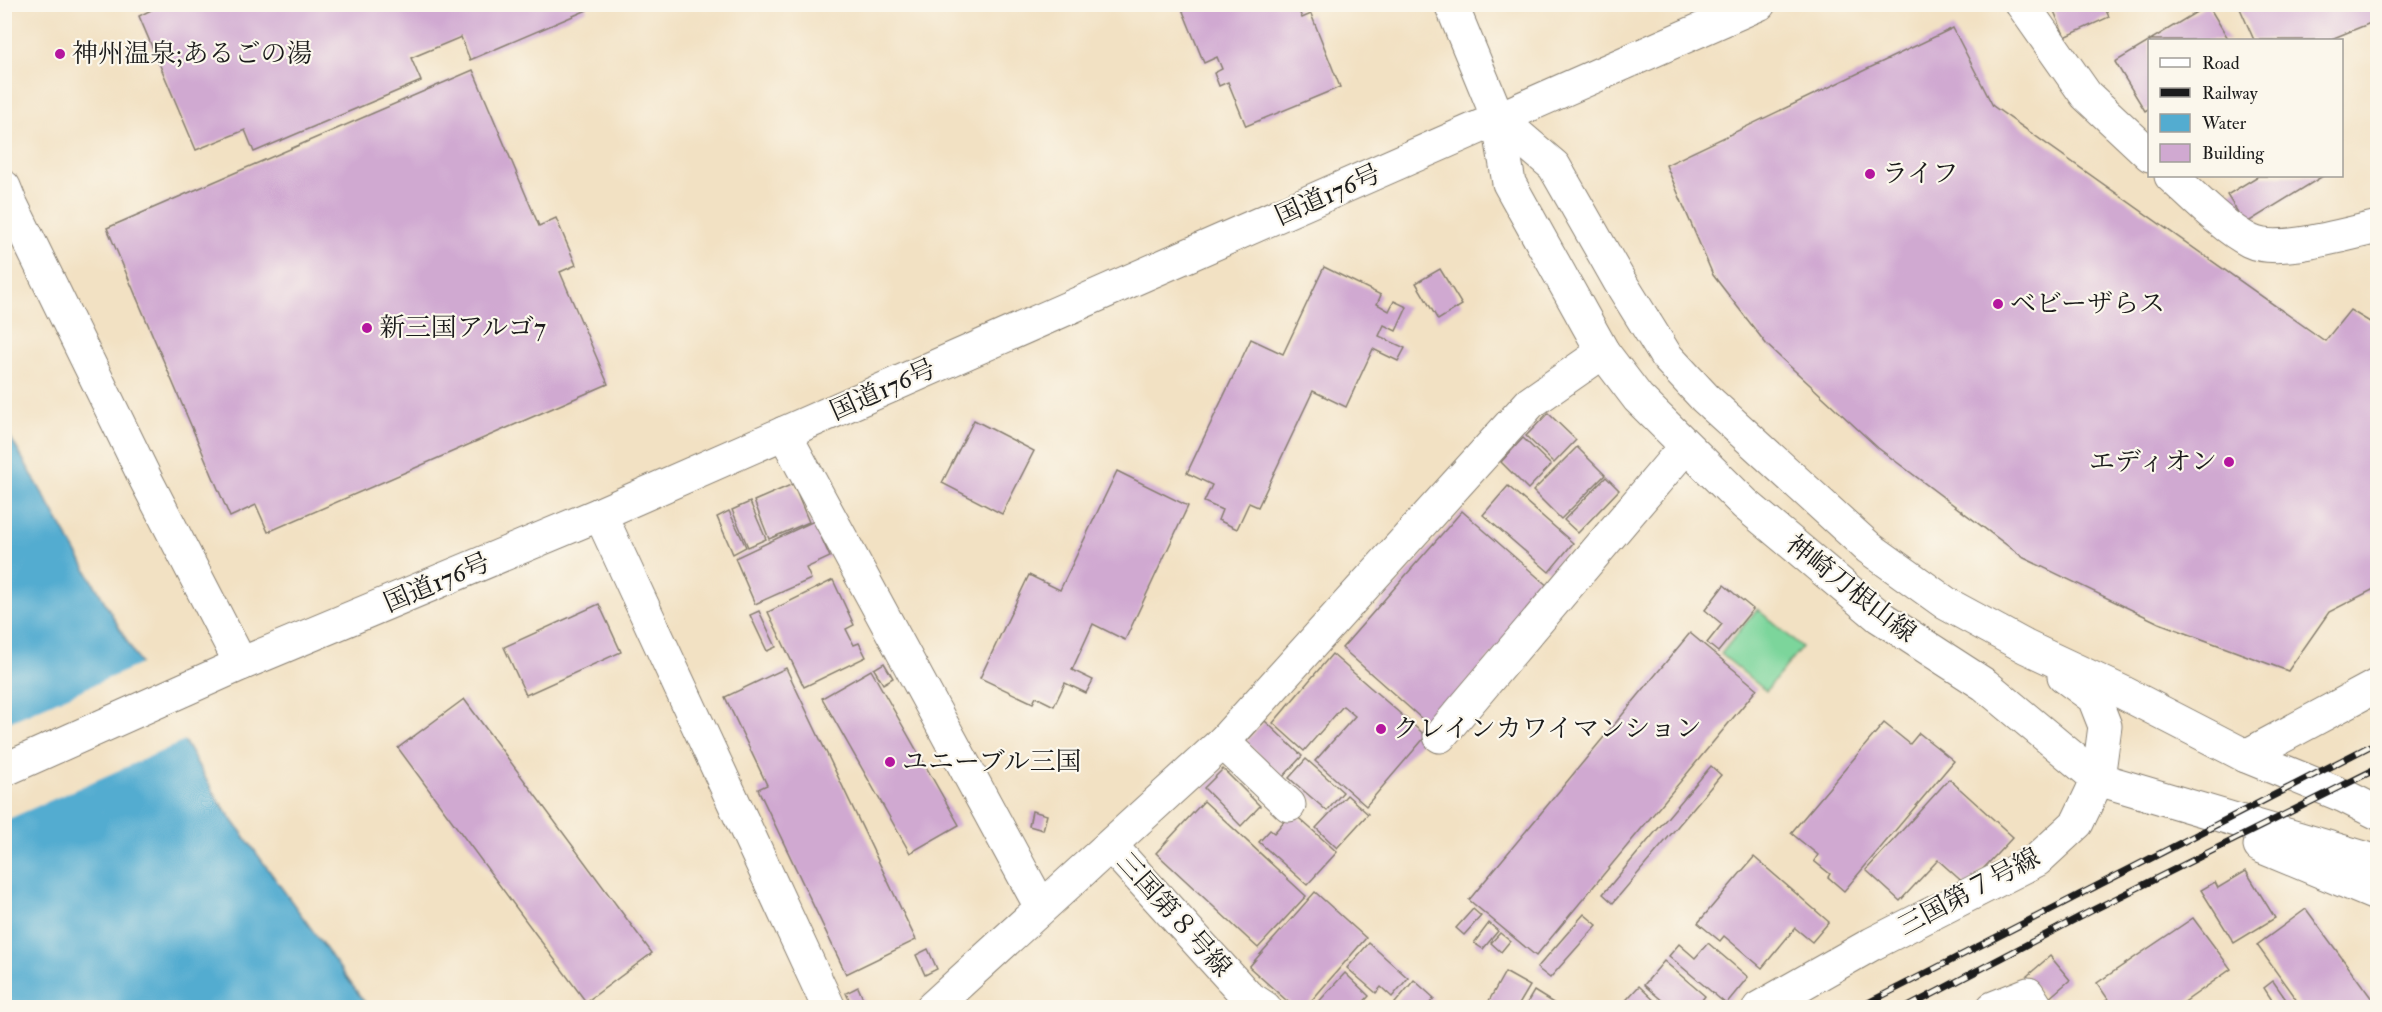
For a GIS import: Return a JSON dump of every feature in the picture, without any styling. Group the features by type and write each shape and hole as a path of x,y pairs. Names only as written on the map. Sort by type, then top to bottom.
{"main road":[{"name":"神崎刀根山線","path":"1451,4 1498,118 1509,183 1603,352 1638,398 1745,504 1880,617 1985,685 2098,779 2378,862"},
{"name":"国道176号","path":"4,770 231,669 600,514 1759,4"},
{"path":"2022,4 2086,95 2148,153"},
{"name":"神崎刀根山線","path":"1498,118 1554,166 1620,282 1666,356 1705,399 1869,548 1947,604 2026,647 2122,692 2246,756 2344,796 2378,813"},
{"path":"2172,177 2211,213 2251,242 2289,247 2378,227"},
{"path":"4,187 146,480 231,669"},
{"path":"932,1008 1223,742 1530,403 1603,352"},
{"path":"1440,736 1678,440 1705,399"},
{"path":"784,433 1041,907"},
{"path":"600,514 829,1008"},
{"name":"三国第７号線","path":"1760,1008 1872,944 2037,860 2077,823 2098,779 2105,726 2094,698 2026,647"},
{"path":"2246,756 2378,685"},
{"path":"1223,742 1289,805"},
{"path":"2143,792 2223,833 2251,842 2378,895"},
{"path":"2344,796 2378,794"},
{"name":"三国第８号線","path":"1111,846 1248,996 1265,1008"},
{"path":"1993,1008 2028,994 2037,1008"}],"green space":[{"path":"1757,609 1802,647 1766,691 1721,654"}],"water":[{"path":"4,426 218,800 368,1007 5,1007"}],"pier":[{"path":"143,663 187,740 4,821 5,724"}],"building":[{"path":"163,4 584,4 587,10 470,60 461,37 411,58 421,81 254,152 245,130 196,150 139,16"},
{"path":"1180,4 1296,4 1302,18 1311,14 1340,87 1246,126 1228,82 1219,86 1214,73 1222,69 1217,57 1204,63"},
{"path":"2051,4 2103,4 2109,17 2065,37"},
{"path":"2238,4 2378,4 2378,20 2331,39 2254,39"},
{"path":"2208,5 2228,39 2152,39"},
{"path":"1953,28 1993,106 2325,341 2350,310 2375,325 2378,323 2378,587 2329,612 2288,671 2159,623 2024,558 1878,448 1767,345 1713,275 1666,165"},
{"path":"2148,42 2148,109 2145,111 2115,62"},
{"name":"新三国アルゴ7","path":"473,70 539,226 556,218 576,265 560,272 608,384 268,532 256,505 230,517 107,228"},
{"path":"2256,177 2321,177 2245,224 2227,195"},
{"path":"1324,267 1381,295 1377,304 1389,311 1394,301 1407,307 1396,331 1384,325 1379,336 1405,348 1398,361 1373,349 1346,407 1313,391 1258,507 1249,503 1237,529 1218,520 1222,510 1204,502 1212,485 1187,473 1251,339 1283,354"},
{"path":"1440,269 1462,305 1438,320 1416,283"},
{"path":"1548,413 1576,440 1554,463 1526,436"},
{"path":"974,420 1034,451 1002,514 942,483"},
{"path":"1523,438 1551,465 1528,489 1501,462"},
{"path":"1577,447 1605,475 1561,519 1533,491"},
{"path":"1117,471 1188,506 1125,640 1093,624 1072,670 1093,680 1086,693 1065,683 1054,706 1036,697 1033,703 980,678 1029,575 1060,590"},
{"path":"1606,477 1619,490 1578,533 1564,520"},
{"path":"793,484 809,522 769,539 754,501"},
{"path":"1508,486 1573,543 1549,572 1483,515"},
{"path":"750,502 766,539 748,547 732,510"},
{"path":"729,511 746,547 733,554 717,517"},
{"path":"1462,511 1550,588 1430,726 1342,648"},
{"path":"814,521 830,557 806,568 811,579 755,604 735,558"},
{"path":"833,580 854,625 846,629 854,645 859,643 866,657 804,687 768,612"},
{"path":"1724,585 1753,609 1718,652 1707,643 1722,624 1705,610"},
{"path":"599,604 621,652 526,695 504,647"},
{"path":"759,611 776,647 767,651 750,615"},
{"path":"1690,633 1757,689 1536,956 1469,900"},
{"name":"クレインカワイマンション","path":"1332,654 1426,736 1366,806 1315,761 1355,716 1343,706 1304,751 1273,723"},
{"path":"884,663 893,678 883,684 874,669"},
{"path":"786,668 916,940 846,974 758,789 767,785 725,697"},
{"name":"ユニーブル三国","path":"871,670 959,825 910,853 822,698"},
{"path":"464,699 652,953 586,1002 398,748"},
{"path":"1265,721 1302,756 1283,777 1246,742"},
{"path":"1884,723 1910,744 1919,733 1954,761 1844,891 1828,877 1830,874 1814,861 1818,855 1791,833"},
{"path":"1306,759 1343,792 1327,811 1289,778"},
{"path":"1711,766 1721,775 1613,903 1603,894"},
{"path":"1223,769 1260,806 1241,826 1204,788"},
{"path":"1949,779 2013,837 1967,886 1938,860 1900,901 1866,870"},
{"path":"1347,795 1368,814 1337,848 1316,828"},
{"path":"1204,801 1306,896 1258,948 1156,853"},
{"path":"1032,811 1047,815 1043,830 1029,826"},
{"path":"1292,812 1337,852 1307,885 1259,842 1270,830 1274,833"},
{"path":"1754,857 1829,922 1812,942 1795,928 1762,968 1724,936 1720,941 1698,923"},
{"path":"2246,871 2275,918 2234,943 2201,890 2215,882 2218,888"},
{"path":"1315,892 1366,938 1305,1008 1295,1008 1249,967"},
{"path":"1473,909 1481,916 1464,935 1456,928"},
{"path":"2306,909 2378,1008 2302,1008 2257,945"},
{"path":"1584,914 1597,925 1550,978 1537,968"},
{"path":"2193,918 2231,969 2176,1008 2097,1008 2108,999 2097,983"},
{"path":"1489,923 1498,931 1483,949 1474,943"},
{"path":"1500,933 1510,941 1501,952 1491,943"},
{"path":"1369,943 1408,978 1392,997 1381,987 1376,993 1347,968"},
{"path":"1708,943 1748,977 1726,1004 1669,956 1679,944 1695,958"},
{"path":"928,949 937,969 925,975 916,955"},
{"path":"2050,956 2070,980 2047,1000 2027,976"},
{"path":"1664,961 1705,996 1696,1008 1671,1008 1644,985"},
{"path":"1505,972 1530,986 1517,1008 1485,1008"},
{"path":"1345,973 1369,996 1358,1008 1313,1008"},
{"path":"1414,980 1434,998 1426,1008 1391,1008"},
{"path":"2273,981 2292,1008 2277,1008 2264,988"},
{"path":"1639,986 1662,1008 1619,1008"},
{"path":"858,987 867,1008 853,1008 846,993"},
{"path":"1534,991 1558,1006 1556,1008 1524,1008"}],"railway":[{"path":"1858,1008 2378,742"},
{"path":"1906,1008 2091,911 2378,768"}],"place":[{"name":"神州温泉;あるごの湯","path":"60,54"},
{"name":"ライフ","path":"1870,174"},
{"name":"ベビーザらス","path":"1998,304"},
{"name":"新三国アルゴ7","path":"367,328"},
{"name":"エディオン","path":"2229,462"},
{"name":"クレインカワイマンション","path":"1381,729"},
{"name":"ユニーブル三国","path":"890,762"}]}
